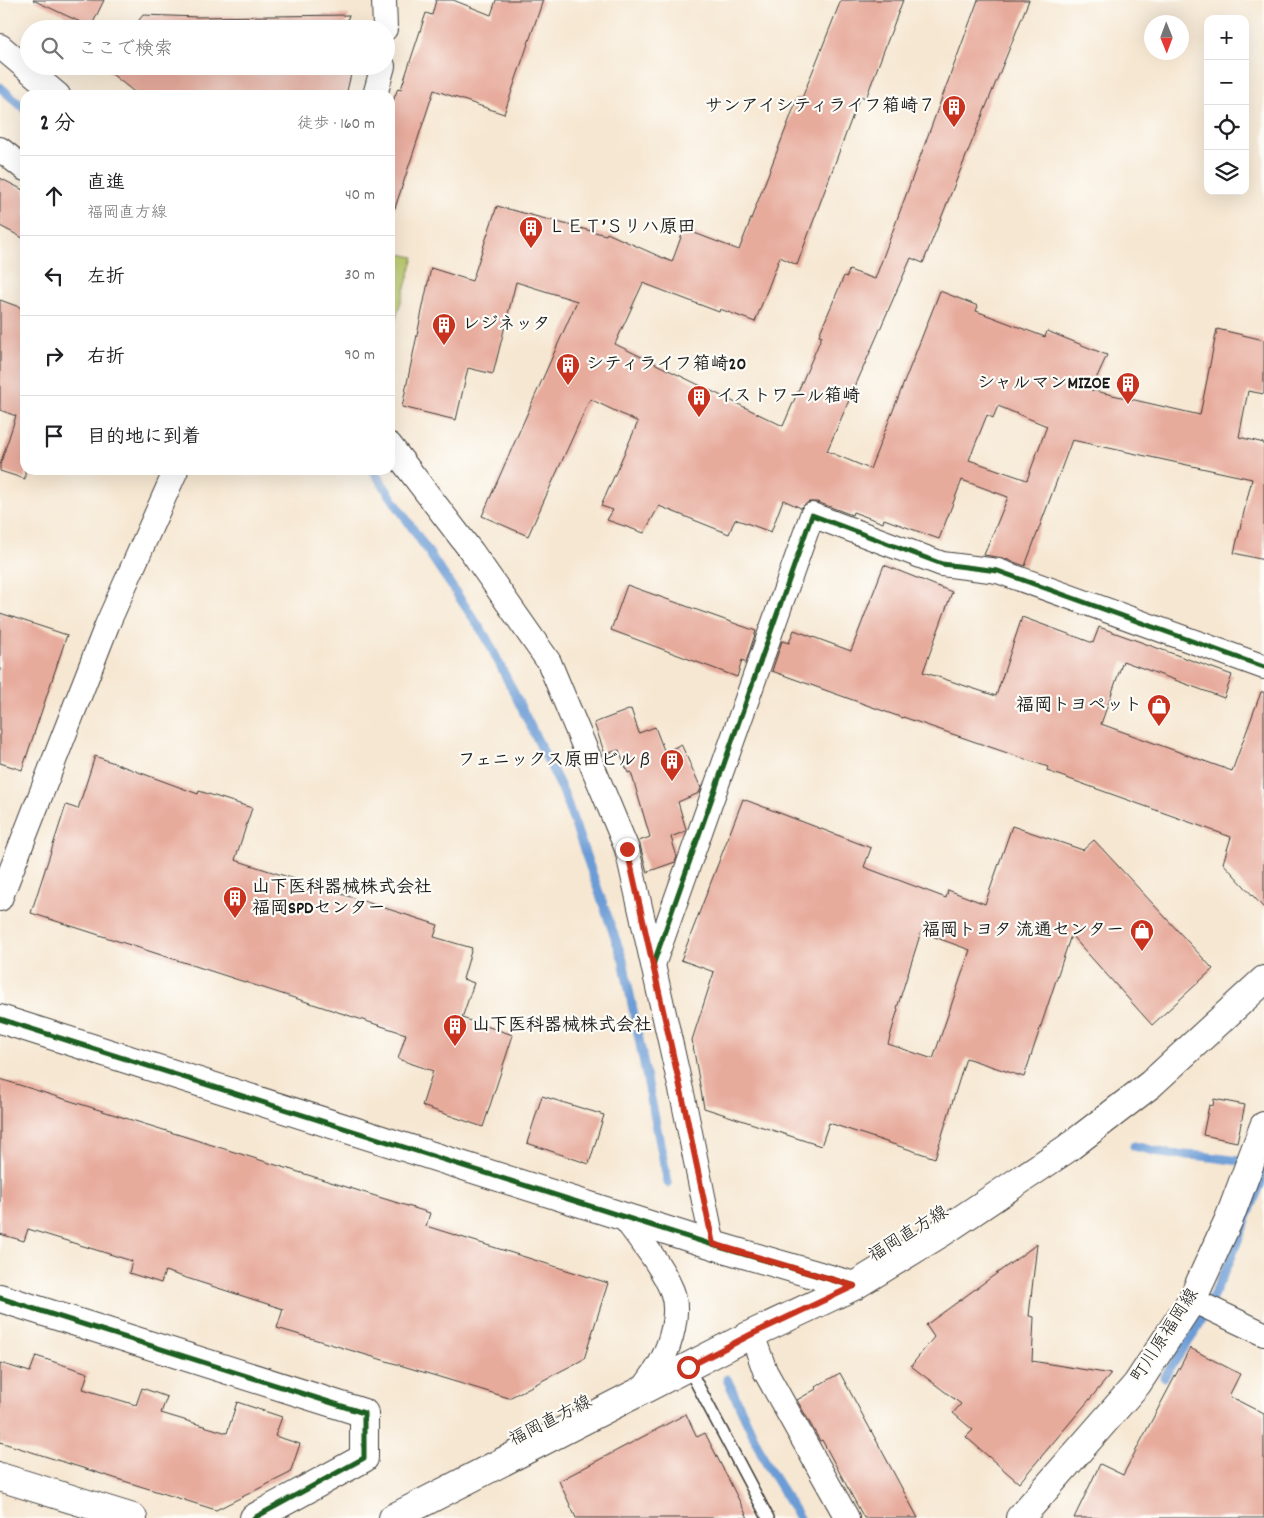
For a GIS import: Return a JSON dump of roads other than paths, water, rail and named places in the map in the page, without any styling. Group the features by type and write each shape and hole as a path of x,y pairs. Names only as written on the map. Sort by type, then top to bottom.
{"street":[{"path":"384,0 385,20"},
{"path":"0,46 20,63"},
{"path":"34,75 52,90"},
{"path":"376,90 381,75"},
{"path":"0,149 20,165"},
{"path":"395,452 472,552 549,662 627,849 713,1244"},
{"path":"0,898 107,625 174,475"},
{"path":"653,965 812,515 942,564 998,571 1264,667"},
{"name":"福岡直方線","path":"393,1518 752,1334 854,1286 940,1233 1068,1148 1151,1084 1264,980"},
{"path":"0,1019 713,1244 854,1286"},
{"name":"町川原福岡線","path":"1020,1518 1137,1384 1192,1300 1229,1219 1264,1126"},
{"path":"624,1216 663,1273 673,1293 675,1316 671,1340 661,1362 642,1391"},
{"path":"0,1298 364,1413 364,1458 254,1518"},
{"path":"1192,1300 1264,1334"},
{"path":"752,1334 765,1371 847,1518"},
{"path":"0,1477 134,1518"}],"lane":[{"path":"688,1367 768,1518"}],"waterway":[{"path":"0,87 20,105"},
{"path":"376,475 486,637 563,791 623,960 668,1183"},
{"path":"1134,1146 1168,1154 1247,1162"},
{"path":"1164,1377 1196,1331 1228,1265 1264,1175"},
{"path":"727,1379 767,1465 799,1518"}],"place":[{"name":"サンアイシティライフ箱崎７","path":"954,128"},
{"name":"ＬＥＴ’Ｓリハ原田","path":"531,249"},
{"name":"レジネッタ","path":"444,346"},
{"name":"シティライフ箱崎20","path":"568,386"},
{"name":"シャルマンMIZOE","path":"1128,405"},
{"name":"イストワール箱崎","path":"699,418"},
{"name":"福岡トヨペット","path":"1159,727"},
{"name":"フェニックス原田ビルβ","path":"672,782"},
{"name":"山下医科器械株式会社 福岡SPDセンター","path":"235,919"},
{"name":"福岡トヨタ 流通センター","path":"1142,952"},
{"name":"山下医科器械株式会社","path":"455,1047"}]}
